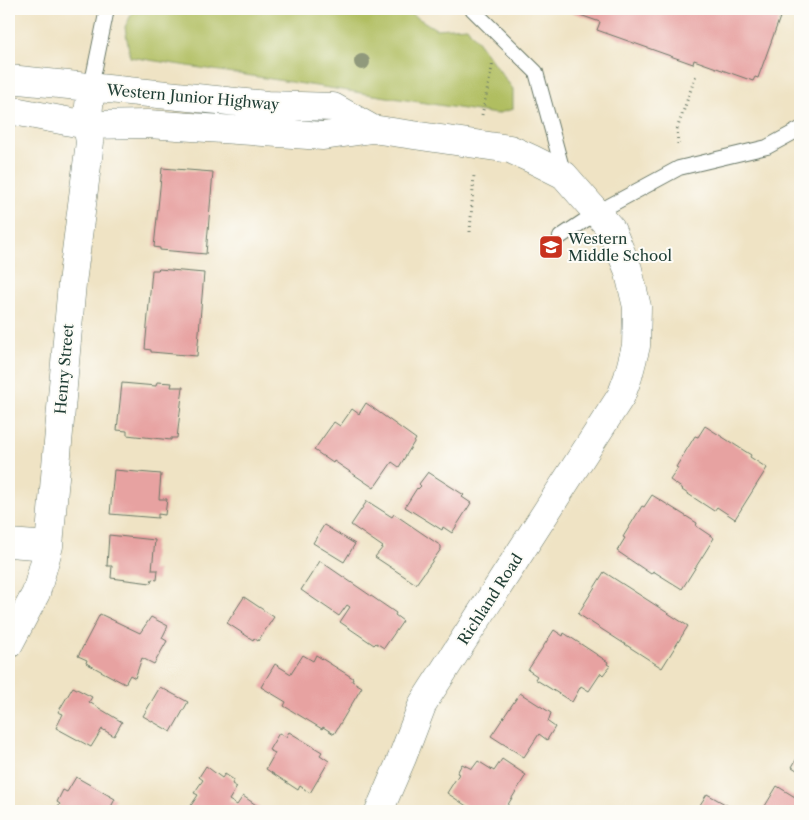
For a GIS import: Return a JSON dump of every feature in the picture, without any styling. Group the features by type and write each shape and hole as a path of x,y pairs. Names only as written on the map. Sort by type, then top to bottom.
{"street":[{"name":"Western Junior Highway","path":"9,79 267,105 333,107 372,129"},
{"name":"Henry Street","path":"9,644 36,593 48,546 72,283 90,142 87,124 91,87"},
{"name":"Western Junior Highway","path":"9,110 87,124 148,124 322,136 372,129 510,149 532,158 564,176 611,229 628,269 636,308 636,346 621,396"},
{"name":"Richland Road","path":"379,811 402,758 422,703 621,396"},
{"path":"9,543 48,546"}],"lane":[{"path":"91,87 108,9"},
{"path":"472,9 536,72 564,176"},
{"path":"560,237 596,213 679,168 767,147 800,129"}],"path":[{"path":"679,168 677,129 696,75"}],"green space":[{"path":"134,9 403,9 436,29 467,27 513,89 513,109 496,114 130,57 125,27"}],"building":[{"path":"563,9 783,9 758,78 755,77 753,81 694,60 693,64 597,30 600,22"},
{"path":"162,168 213,172 206,254 160,250 160,248 154,247"},
{"path":"152,270 204,273 197,356 151,352 151,350 145,349"},
{"path":"157,382 172,383 171,387 183,387 177,438 171,438 171,440 127,435 127,431 117,430 122,383 156,386"},
{"path":"366,403 416,439 399,467 392,462 374,488 314,450 334,422 340,426 352,409 359,414"},
{"path":"705,426 751,455 750,457 767,468 735,519 717,507 714,511 670,480 695,436 698,437"},
{"path":"114,470 161,474 159,499 167,499 165,515 158,514 158,518 110,514"},
{"path":"428,472 464,495 462,497 471,503 452,533 443,527 442,530 405,507 417,488 421,486 419,484"},
{"path":"652,495 697,523 696,526 714,538 682,589 653,571 651,574 617,551 625,538 623,537 642,506 644,507"},
{"path":"367,501 392,517 394,514 441,546 441,549 416,584 375,557 383,547 351,525"},
{"path":"324,525 355,544 344,562 313,543"},
{"path":"109,535 155,540 152,570 158,570 157,580 152,579 151,583 111,578 112,566 107,566"},
{"path":"320,561 396,613 395,615 403,621 384,648 376,643 374,645 340,622 350,607 347,605 339,616 301,590"},
{"path":"604,572 688,626 662,668 578,614"},
{"path":"244,597 274,617 258,641 254,638 253,640 227,623"},
{"path":"100,614 140,633 151,617 168,626 162,638 167,641 154,664 142,658 135,678 130,675 125,684 86,663 87,660 78,656"},
{"path":"554,630 563,636 564,633 608,662 607,664 610,666 603,675 601,673 589,691 581,686 572,702 535,679 537,676 528,670"},
{"path":"303,655 313,661 316,655 353,678 352,681 362,687 334,734 323,727 322,729 284,706 286,702 261,687 275,664 291,674"},
{"path":"73,687 92,697 89,702 122,722 114,736 102,729 91,747 56,728 63,714 58,712"},
{"path":"160,687 188,702 171,732 143,716"},
{"path":"520,693 551,713 548,722 555,727 547,740 539,734 524,757 491,736"},
{"path":"289,732 322,752 320,755 329,761 310,793 300,786 298,790 266,769 275,753 269,750 279,733 286,737"},
{"path":"800,753 800,772 792,767"},
{"path":"502,759 526,775 504,811 474,811 447,793 459,774 457,773 462,764 472,769 478,761 494,771"},
{"path":"206,766 222,778 225,774 234,780 232,784 237,787 229,800 237,805 243,796 262,809 260,811 195,811 190,807 198,795 194,793 203,780 199,777"},
{"path":"76,777 115,799 109,811 56,811 60,804 57,802 63,790 67,792"},
{"path":"777,786 800,800 800,811 762,811"},
{"path":"707,794 734,809 732,811 696,811"}],"place":[{"name":"Western Middle School","path":"551,247"}]}
